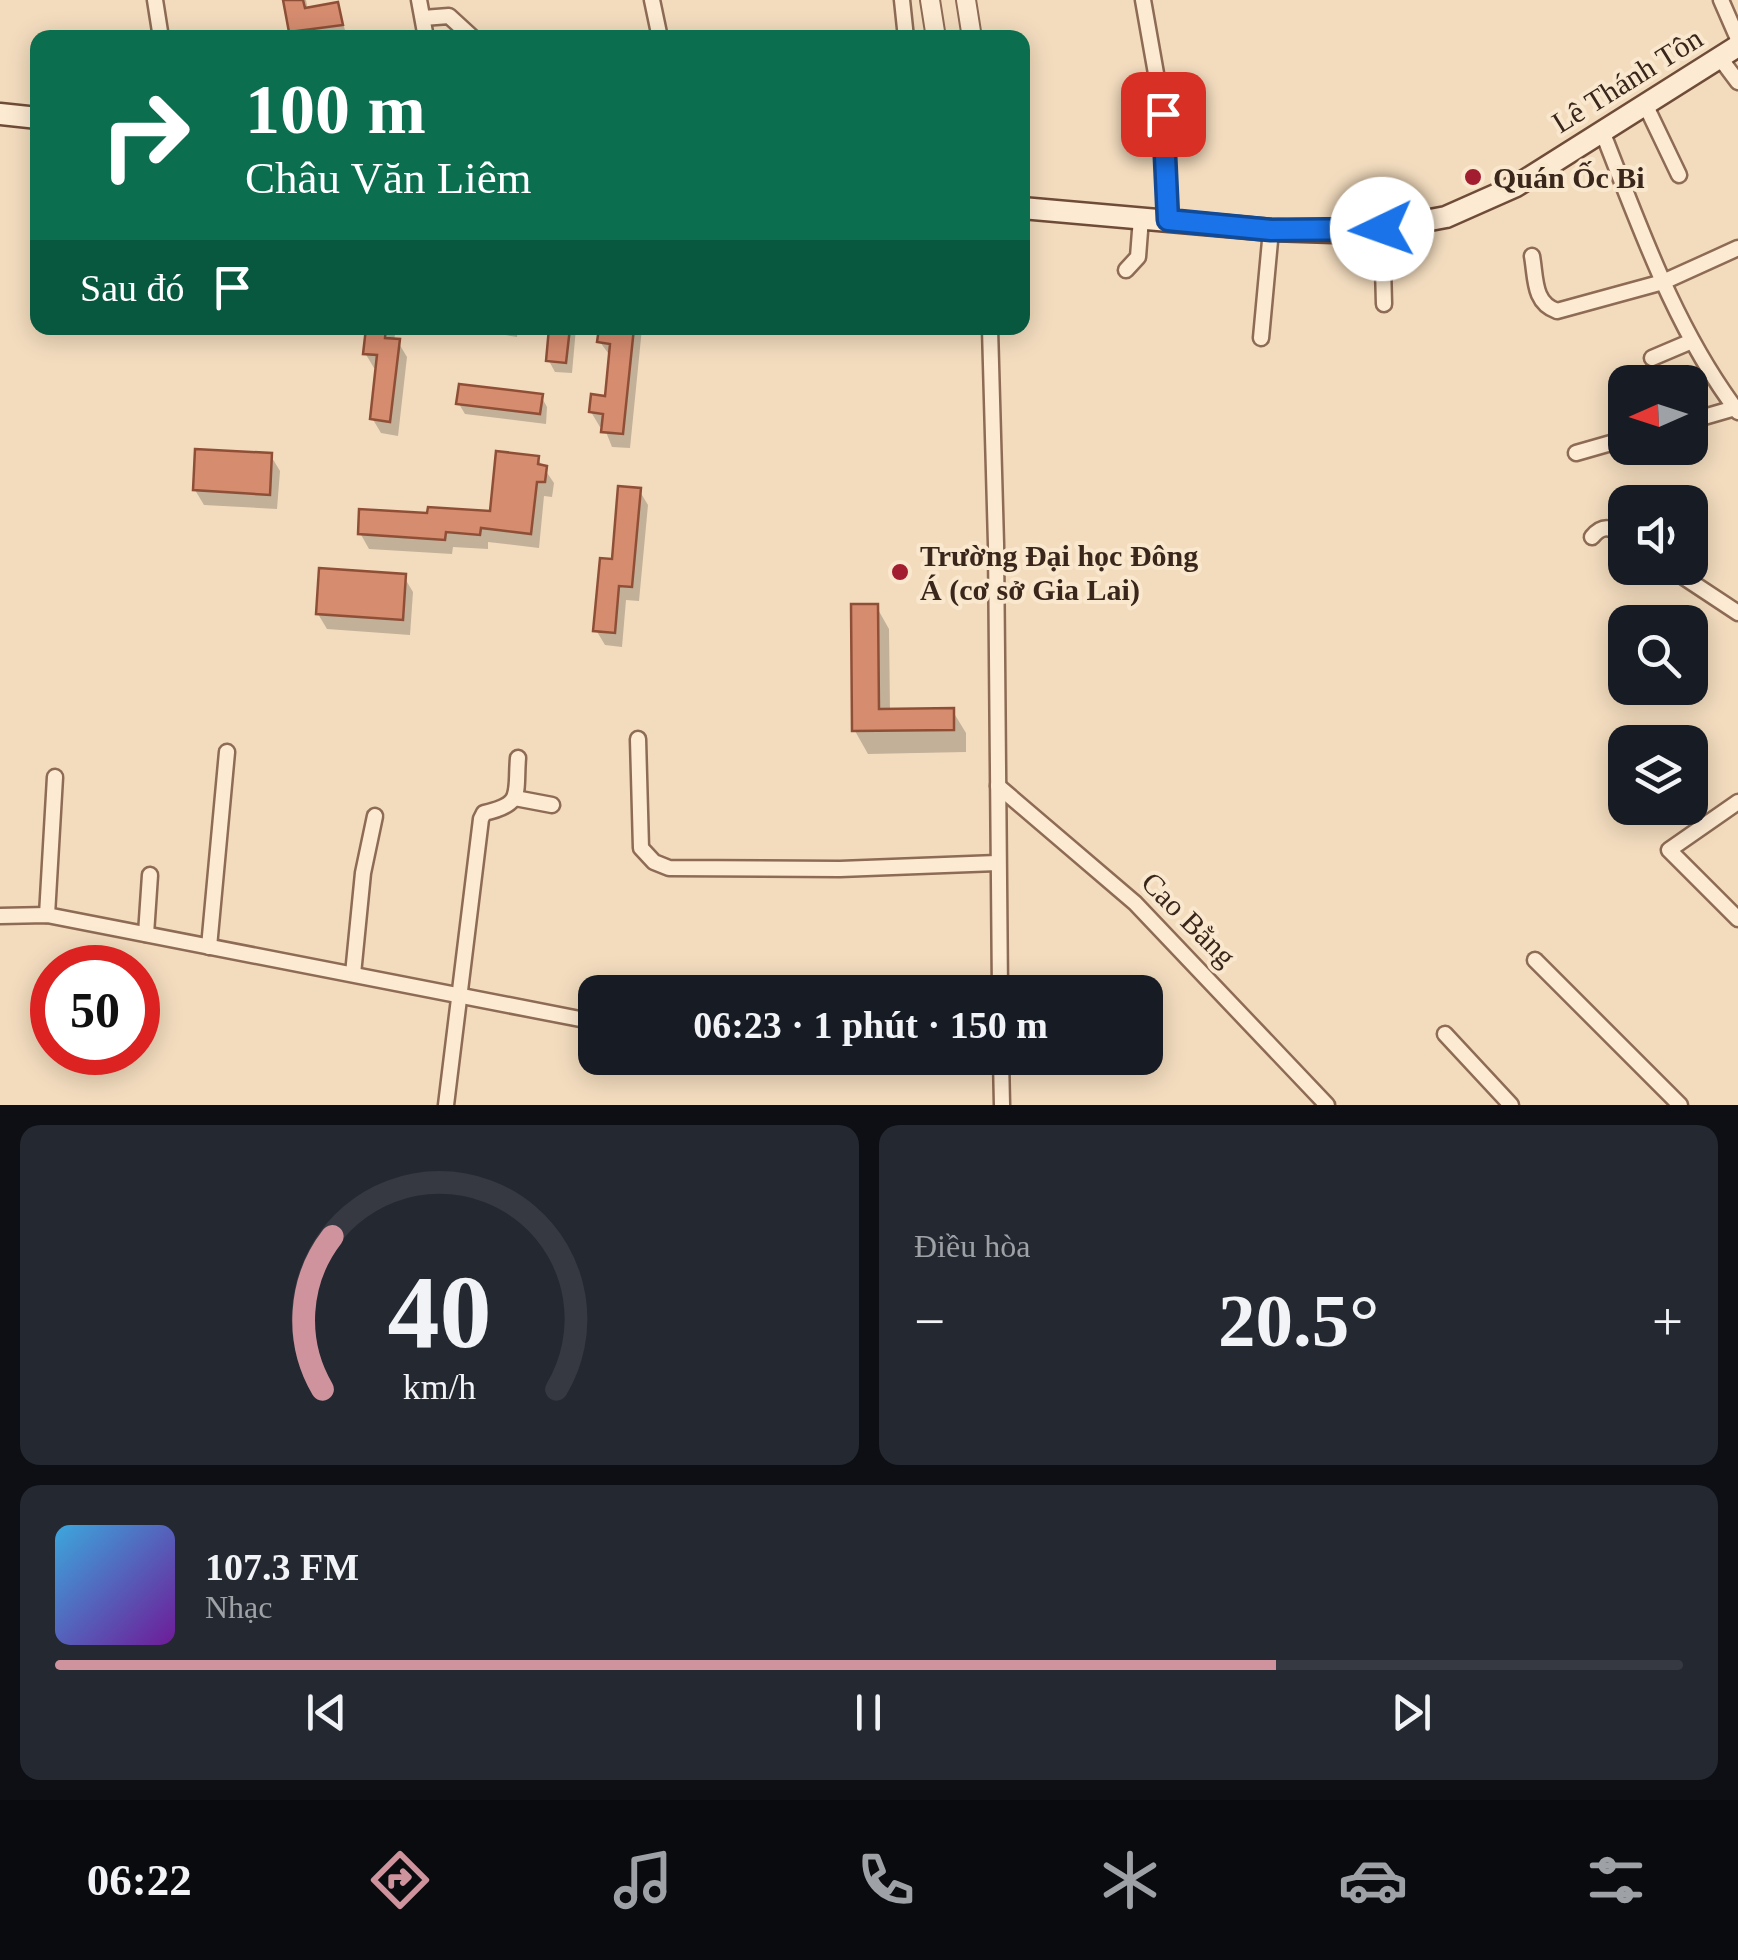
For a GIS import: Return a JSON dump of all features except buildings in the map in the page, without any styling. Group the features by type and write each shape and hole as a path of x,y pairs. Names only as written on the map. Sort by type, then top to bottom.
{"main road":[{"name":"Lê Thánh Tôn","path":"1030,209 1271,230 1382,229 1446,217 1516,186 1720,58 1738,42"},
{"path":"0,114 30,117"}],"street":[{"path":"154,0 160,30"},
{"path":"419,0 425,30"},
{"path":"652,0 658,30"},
{"path":"902,0 905,30"},
{"path":"930,0 935,30"},
{"path":"966,0 971,30"},
{"path":"1143,0 1163,114 1168,220"},
{"path":"1722,0 1738,42"},
{"path":"423,18 449,16 465,30"},
{"path":"1720,58 1738,82"},
{"path":"1645,104 1679,175"},
{"path":"1602,131 1663,282 1692,341 1736,410 1708,417"},
{"path":"1126,270 1138,258 1141,218"},
{"path":"1382,229 1384,304"},
{"path":"1261,338 1271,230"},
{"path":"1532,256 1540,301 1557,311 1663,282 1738,248"},
{"path":"990,335 1000,975"},
{"path":"1652,358 1692,341"},
{"path":"1576,453 1608,445"},
{"path":"1592,537 1599,528 1608,528"},
{"path":"1696,585 1738,613"},
{"path":"638,739 641,848 654,862 668,868 840,869 997,863"},
{"path":"208,948 227,752"},
{"path":"446,1105 481,819 484,813 507,808 515,798 518,758"},
{"path":"47,916 56,777"},
{"name":"Cao Bằng","path":"998,786 1136,903 1327,1105"},
{"path":"515,798 552,805"},
{"path":"1738,802 1669,850 1738,919"},
{"path":"353,974 363,873 375,816"},
{"path":"146,934 150,875"},
{"path":"0,916 47,916 578,1019"},
{"path":"1535,960 1680,1105"},
{"path":"1446,1034 1512,1105"},
{"path":"1001,1075 1002,1105"}],"place":[{"name":"Quán Ốc Bi","path":"1473,177"},
{"name":"Trường Đại học Đông Á (cơ sở Gia Lai)","path":"900,572"}],"route":[{"path":"1163,114 1168,220 1271,230 1382,229"}]}
